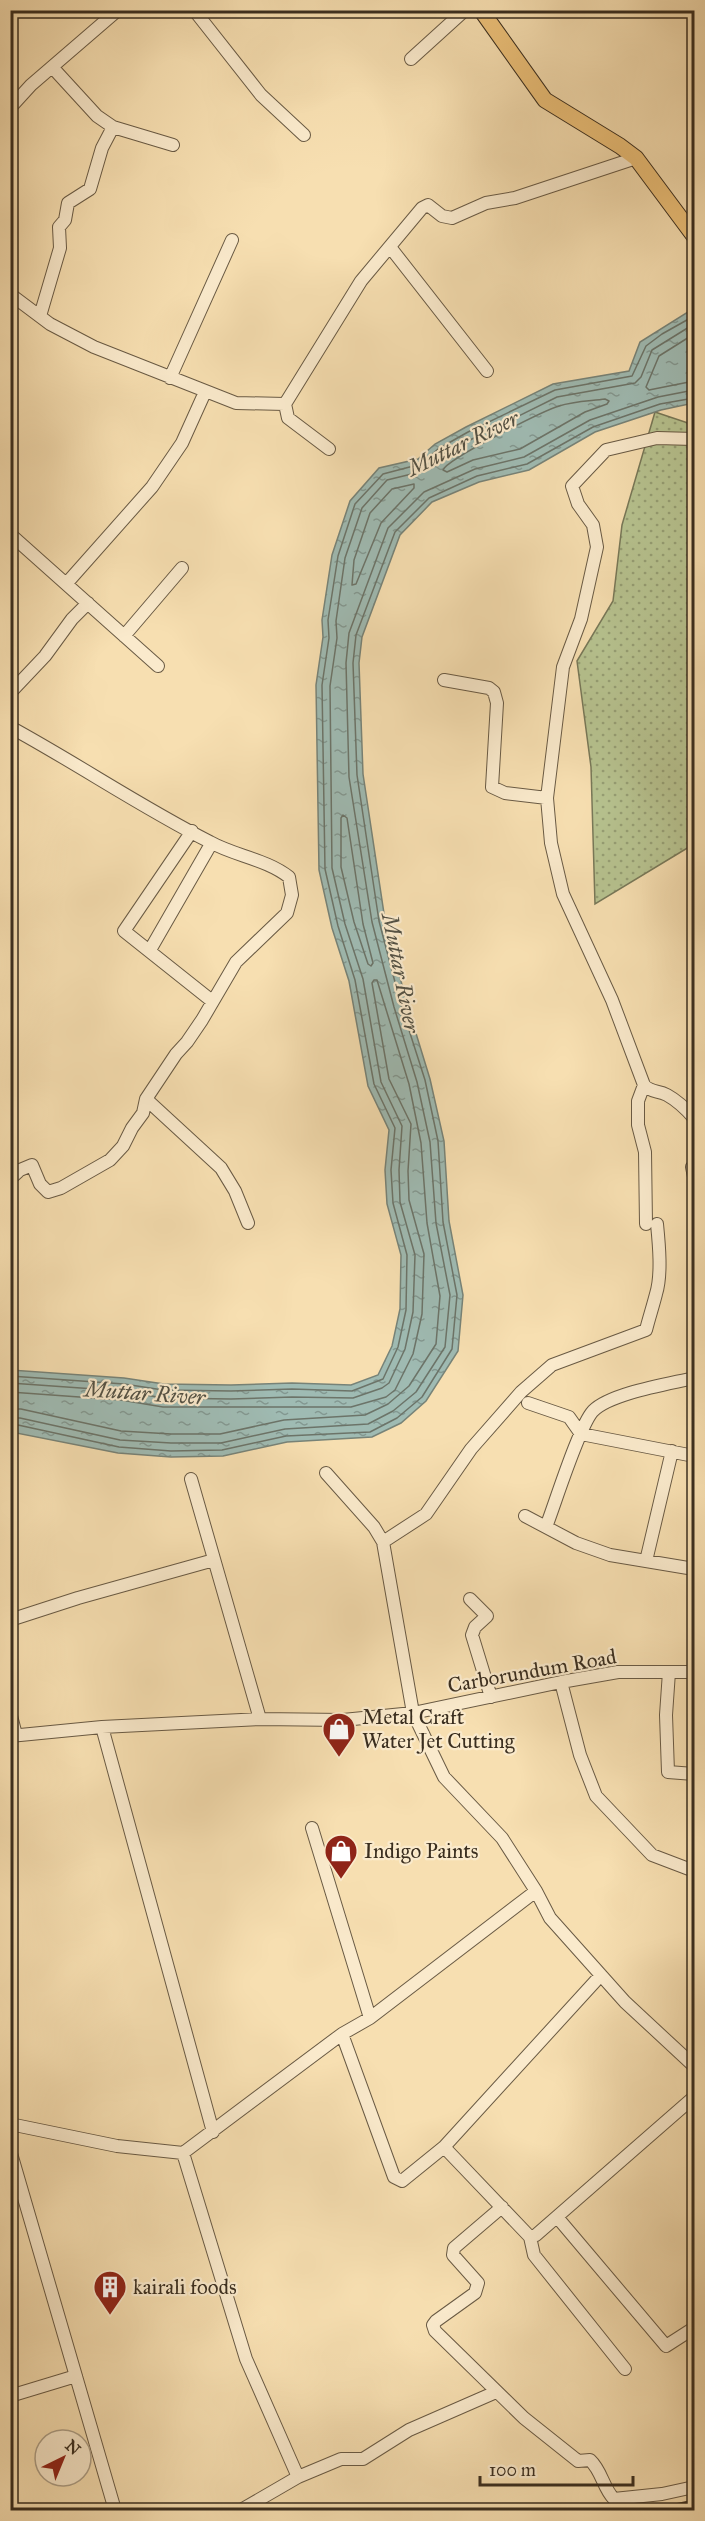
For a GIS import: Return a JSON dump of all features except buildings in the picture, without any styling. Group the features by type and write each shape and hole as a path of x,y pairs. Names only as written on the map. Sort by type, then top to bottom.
{"main road":[{"path":"481,10 545,100 636,158 694,236"}],"street":[{"path":"10,108 31,85 118,10"},
{"path":"194,10 261,95 304,135"},
{"path":"411,58 465,10"},
{"path":"53,68 97,116 113,127 173,145"},
{"path":"40,316 60,248 59,227 64,220 68,204 90,189 102,148 113,127"},
{"path":"329,449 288,418 285,404 361,281 422,208 428,205 442,216 452,218 486,203 514,198 636,158"},
{"path":"170,378 232,240"},
{"path":"390,247 487,371"},
{"path":"10,294 69,336 170,378 236,403 285,404"},
{"path":"66,584 152,487 182,443 205,392"},
{"path":"694,439 657,438 606,450 572,486 578,504 593,525 597,547 581,619 563,667 547,798 551,843 562,894 612,1000 644,1085 648,1091 664,1093 682,1104 694,1118"},
{"path":"10,534 158,666"},
{"path":"124,636 182,568"},
{"path":"10,693 45,656 72,619 87,603"},
{"path":"444,680 489,688 494,692 497,703 492,787 505,793 547,798"},
{"path":"10,727 73,762 134,801 211,843 276,867 289,878 292,895 287,913 236,963 202,1020 146,1099 143,1113 123,1146 110,1160 48,1192 40,1184 33,1166 20,1170 10,1179"},
{"path":"192,831 124,931 212,1001"},
{"path":"150,950 211,843"},
{"path":"383,1542 426,1514 471,1449 521,1392 552,1365 646,1330 652,1302 656,1295 659,1246 644,1202 645,1152 638,1125 638,1101 644,1085"},
{"path":"146,1099 221,1168 235,1191 248,1223"},
{"path":"546,1527 581,1434 593,1412 608,1401 652,1387 694,1378"},
{"path":"528,1403 569,1417 581,1434 694,1456"},
{"path":"646,1561 672,1451"},
{"path":"326,1473 374,1527 383,1542 413,1713 444,1777 502,1838 536,1891 550,1918 625,2002 694,2066"},
{"path":"191,1479 260,1719"},
{"path":"525,1516 576,1543 610,1555 694,1569"},
{"path":"10,1620 78,1598 214,1560"},
{"path":"470,1599 487,1616 475,1627 472,1635 491,1697"},
{"name":"Carborundum Road","path":"13,1736 102,1727 260,1719 343,1720 413,1713 618,1672 694,1672"},
{"path":"669,1672 666,1715 668,1772 694,1774"},
{"path":"561,1682 580,1755 596,1796 652,1855 694,1871"},
{"path":"10,1712 13,1736"},
{"path":"102,1727 213,2132"},
{"path":"312,1828 370,2018"},
{"path":"10,2124 117,2146 183,2153 342,2034 370,2018 536,1891"},
{"path":"342,2034 394,2177 402,2181 444,2147 601,1975"},
{"path":"530,2237 536,2235 694,2097"},
{"path":"444,2147 530,2237 534,2255 625,2370"},
{"path":"10,2150 115,2511"},
{"path":"183,2153 246,2359 298,2477"},
{"path":"502,2206 454,2248 453,2256 478,2283 475,2293 433,2325 435,2331 496,2392 578,2461 590,2460 604,2478 609,2494 614,2499 662,2494 694,2487"},
{"path":"557,2217 666,2346 694,2328"},
{"path":"10,2396 76,2376"},
{"path":"242,2511 298,2477 341,2459 363,2459 409,2430 496,2392"}],"green space":[{"path":"655,412 694,425 694,844 595,904 591,767 577,661 613,601 622,525"}],"water":[{"name":"Muttar River","path":"691,310 694,311 694,403 661,410 595,432 529,470 479,482 432,502 400,535 362,637 359,663 363,774 385,920 430,1079 444,1141 449,1221 463,1295 458,1351 426,1401 401,1423 372,1437 287,1442 223,1456 171,1457 118,1453 11,1432 11,1370 124,1378 164,1384 231,1385 292,1383 351,1385 378,1375 392,1346 400,1309 401,1255 387,1204 385,1170 389,1130 368,1086 349,981 332,928 319,870 316,685 323,637 322,620 332,555 350,501 379,468 418,459 435,444 553,384 629,371 640,342"}],"railway":[{"path":"656,2510 694,2502"}],"place":[{"name":"Metal Craft Water Jet Cutting","path":"339,1758"},
{"name":"Indigo Paints","path":"341,1880"},
{"name":"kairali foods","path":"110,2316"}]}
